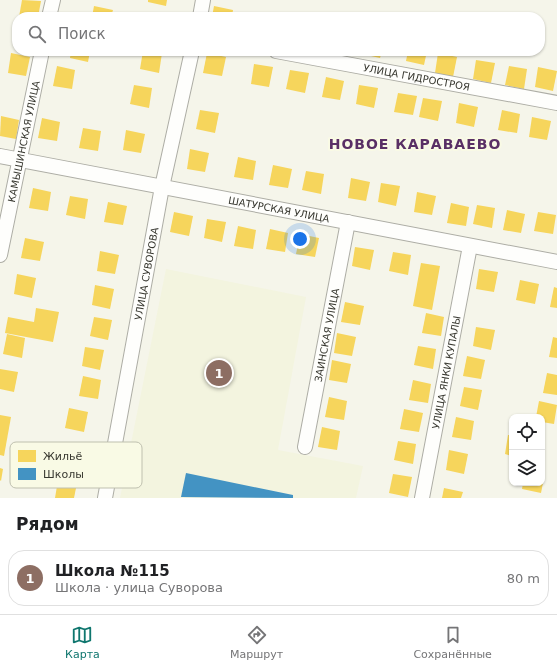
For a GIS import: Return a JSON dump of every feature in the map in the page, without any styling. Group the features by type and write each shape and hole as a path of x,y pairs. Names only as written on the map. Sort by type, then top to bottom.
{"street":[{"path":"50,12 53,0"},
{"path":"201,12 203,0"},
{"name":"КАМЫШИНСКАЯ УЛИЦА","path":"0,255 18,160 41,56"},
{"name":"УЛИЦА СУВОРОВА","path":"115,442 162,187 191,56"},
{"name":"УЛИЦА ГИДРОСТРОЯ","path":"303,56 557,103"},
{"name":"ШАТУРСКАЯ УЛИЦА","path":"0,156 557,262"},
{"name":"ЗАИНСКАЯ УЛИЦА","path":"305,447 348,222"},
{"name":"УЛИЦА ЯНКИ КУПАЛЫ","path":"422,498 470,246"},
{"name":"УЛИЦА СУВОРОВА","path":"105,498 107,488"}],"shaded area":[{"path":"166,269 306,297 278,450 363,466 356,498 120,498 122,488 142,488 142,442 131,442"}],"building: Жильё":[{"path":"22,0 41,1 39,12 20,12"},
{"path":"148,0 167,0 166,6 148,2"},
{"path":"94,6 113,10 112,12 93,12"},
{"path":"214,6 233,10 233,12 213,12"},
{"path":"11,53 12,56 30,57 26,76 8,73"},
{"path":"70,56 89,56 88,62 70,58"},
{"path":"142,56 162,56 159,73 140,69"},
{"path":"206,56 226,57 222,76 203,73"},
{"path":"407,56 426,56 424,65 406,61"},
{"path":"438,56 457,57 453,77 435,73"},
{"path":"476,60 495,63 491,83 473,79"},
{"path":"254,64 273,67 269,87 251,84"},
{"path":"57,66 75,70 72,89 53,86"},
{"path":"509,66 527,69 524,89 505,85"},
{"path":"538,67 557,71 553,91 535,87"},
{"path":"290,70 309,73 305,93 286,89"},
{"path":"326,77 344,81 340,100 322,97"},
{"path":"134,85 152,88 149,108 130,104"},
{"path":"359,85 378,88 374,108 356,104"},
{"path":"398,93 417,96 413,115 394,112"},
{"path":"423,98 442,101 438,121 419,117"},
{"path":"459,103 478,107 474,127 456,123"},
{"path":"200,110 219,113 215,133 196,129"},
{"path":"502,110 520,114 517,133 498,130"},
{"path":"1,116 19,120 16,139 0,136"},
{"path":"532,117 551,121 547,140 529,137"},
{"path":"42,118 60,122 57,141 38,138"},
{"path":"83,128 101,131 98,151 79,148"},
{"path":"126,130 145,134 141,153 123,150"},
{"path":"190,149 209,153 205,172 187,169"},
{"path":"238,157 256,161 253,180 234,177"},
{"path":"273,165 292,169 288,188 269,185"},
{"path":"306,171 324,174 321,194 302,190"},
{"path":"351,178 370,182 366,201 348,198"},
{"path":"381,183 400,186 396,206 378,202"},
{"path":"33,188 51,192 48,211 29,208"},
{"path":"417,192 436,196 432,215 414,212"},
{"path":"70,196 88,199 85,219 66,215"},
{"path":"108,202 127,206 123,225 104,222"},
{"path":"451,203 469,207 466,226 447,223"},
{"path":"477,205 495,208 492,228 473,224"},
{"path":"507,210 525,214 521,233 503,230"},
{"path":"174,212 193,216 189,236 170,232"},
{"path":"538,212 556,215 553,234 534,231"},
{"path":"207,219 226,222 222,242 204,238"},
{"path":"238,226 256,230 253,249 234,246"},
{"path":"270,229 288,233 285,252 266,249"},
{"path":"300,234 319,238 315,257 296,254"},
{"path":"25,238 44,242 40,261 21,258"},
{"path":"355,247 374,250 370,270 352,266"},
{"path":"100,251 119,255 115,274 97,271"},
{"path":"393,252 411,255 408,275 389,271"},
{"path":"421,263 440,266 432,310 413,306"},
{"path":"479,269 498,272 494,292 476,289"},
{"path":"17,274 36,278 32,298 14,294"},
{"path":"520,280 539,284 535,304 516,300"},
{"path":"95,285 114,289 110,309 92,305"},
{"path":"554,287 557,288 557,308 550,307"},
{"path":"345,302 364,306 360,325 341,322"},
{"path":"36,308 59,312 53,342 5,333 8,317 34,322"},
{"path":"426,313 444,317 441,336 422,333"},
{"path":"94,317 112,320 108,340 90,336"},
{"path":"476,327 495,330 491,350 473,346"},
{"path":"337,333 356,337 352,356 334,353"},
{"path":"7,334 25,338 22,358 3,354"},
{"path":"553,337 557,338 557,358 549,357"},
{"path":"418,346 436,349 433,369 414,365"},
{"path":"85,347 104,350 100,370 82,366"},
{"path":"467,356 485,360 481,379 463,376"},
{"path":"332,360 351,364 347,383 329,380"},
{"path":"0,369 18,372 14,392 0,389"},
{"path":"547,373 557,375 557,395 543,393"},
{"path":"83,376 101,380 98,399 79,396"},
{"path":"413,380 431,384 428,403 409,400"},
{"path":"464,387 482,390 478,410 460,406"},
{"path":"329,397 347,401 344,420 325,417"},
{"path":"539,401 557,405 554,424 545,422 545,414 537,414"},
{"path":"69,408 88,412 84,432 65,428"},
{"path":"404,409 423,413 419,432 400,429"},
{"path":"0,415 11,417 4,456 0,455"},
{"path":"456,417 474,421 471,440 452,437"},
{"path":"322,427 340,431 337,450 318,447"},
{"path":"508,435 509,435 509,455 505,454"},
{"path":"398,441 416,444 413,464 394,460"},
{"path":"449,450 468,454 464,474 446,470"},
{"path":"0,468 3,469 1,481 0,480"},
{"path":"393,474 412,477 408,497 389,493"},
{"path":"522,486 542,486 541,493 522,489"},
{"path":"57,488 76,488 74,498 55,498"},
{"path":"444,488 463,492 461,498 442,498"}],"building: Школы":[{"path":"186,473 293,495 293,498 181,497"}],"place":[{"name":"Школа №115","path":"219,373"}],"district":[{"name":"НОВОЕ КАРАВАЕВО","path":"415,144"}]}
